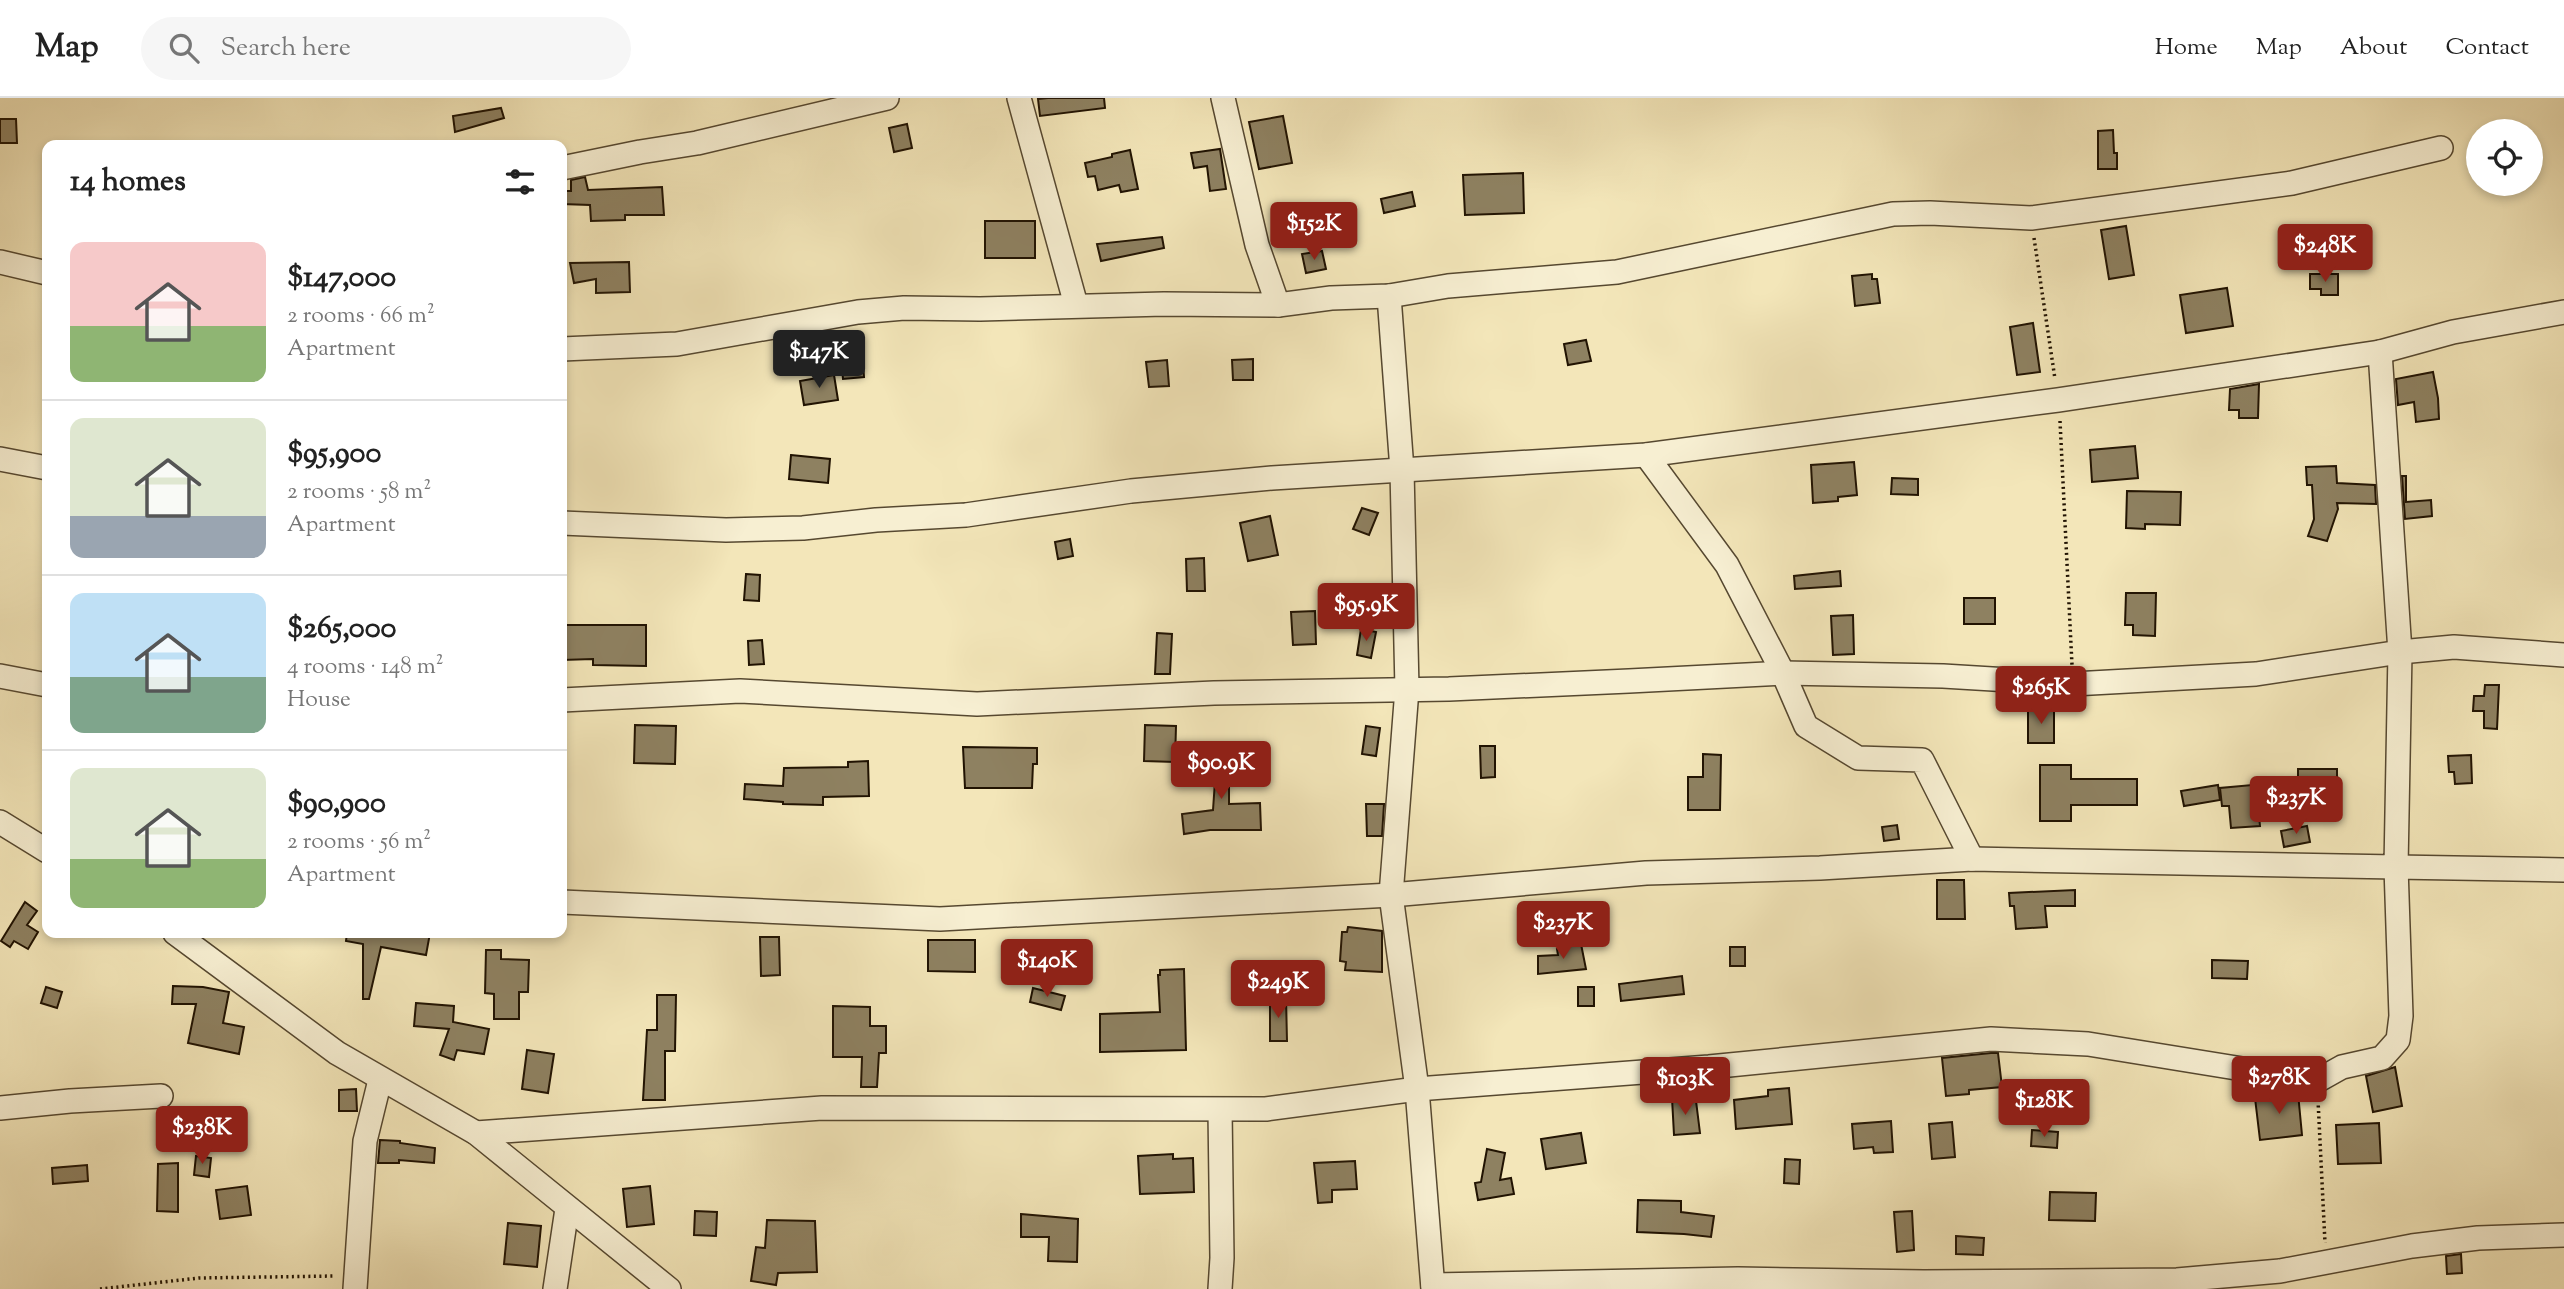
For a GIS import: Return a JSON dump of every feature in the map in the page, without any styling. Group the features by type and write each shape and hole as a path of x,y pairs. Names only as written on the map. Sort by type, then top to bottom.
{"street":[{"path":"567,167 697,143 887,98"},
{"path":"1019,98 1076,305"},
{"path":"1223,98 1257,245 1278,305"},
{"path":"567,349 677,344 858,312 904,308 1278,305 1321,299 1390,296 1448,286 1617,272 1893,214 2031,218 2292,183 2441,148"},
{"path":"0,262 42,271"},
{"path":"1390,296 1402,470 1407,689 1391,895 1417,1089 1433,1287 1738,1279 1924,1282 2177,1280 2280,1271 2412,1245 2478,1238 2564,1235"},
{"path":"567,523 726,530 803,528 876,520 966,515 1131,491 1272,478 1646,454 2058,400 2380,352 2454,332 2564,312"},
{"path":"476,1133 822,1108 1266,1109 1417,1089 1709,1067 1990,1039 2088,1044 2317,1081 2342,1067 2382,1058 2398,1040 2401,1016 2396,867 2400,652 2380,352"},
{"path":"1646,454 1727,565 1783,673 1806,726 1858,758 1922,760 1972,859"},
{"path":"0,458 42,467"},
{"path":"567,700 740,691 977,704 1783,673 1943,676 2073,684 2256,674 2400,652 2454,647 2564,655"},
{"path":"0,676 42,684"},
{"path":"0,822 42,848"},
{"path":"567,902 940,919 1391,895 1646,873 1820,868 1972,859 2564,870"},
{"path":"182,938 296,1024 380,1080 476,1133 669,1289"},
{"path":"356,1282 365,1142 380,1080"},
{"path":"0,1108 161,1096"},
{"path":"1220,1110 1220,1289"},
{"path":"555,1289 567,1209"}],"path":[{"path":"2031,218 2058,400 2073,684"},
{"path":"2317,1081 2327,1263"},
{"path":"100,1289 199,1278 356,1282"}],"building":[{"path":"1104,98 1105,108 1040,116 1038,99"},
{"path":"501,108 504,118 455,132 453,116"},
{"path":"1283,116 1292,163 1259,169 1249,122"},
{"path":"0,119 16,119 17,143 0,143"},
{"path":"907,124 912,148 894,152 889,128"},
{"path":"2113,130 2117,169 2098,169 2098,131"},
{"path":"1220,149 1226,189 1210,191 1207,166 1194,168 1191,153"},
{"path":"1130,150 1138,189 1121,192 1119,185 1098,190 1095,176 1088,177 1085,163"},
{"path":"1523,173 1524,213 1465,215 1463,175"},
{"path":"585,177 588,190 662,187 664,215 625,215 625,220 591,221 590,205 567,204 567,191 571,191 571,180"},
{"path":"1412,192 1415,206 1384,213 1381,199"},
{"path":"985,221 1035,221 1035,258 985,258"},
{"path":"2126,226 2134,275 2109,279 2101,230"},
{"path":"1162,237 1164,248 1101,261 1097,244"},
{"path":"1322,251 1326,269 1306,273 1302,254"},
{"path":"629,262 630,292 596,293 596,279 574,283 570,263"},
{"path":"1872,274 1872,279 1877,279 1880,303 1855,306 1852,276"},
{"path":"2310,274 2338,274 2338,295 2321,295 2321,289 2310,289"},
{"path":"2227,288 2233,326 2186,333 2180,295"},
{"path":"2033,323 2040,372 2017,375 2010,327"},
{"path":"1586,340 1591,361 1568,365 1564,344"},
{"path":"862,348 864,377 843,379 840,349"},
{"path":"1253,359 1253,380 1233,380 1232,360"},
{"path":"1167,360 1169,386 1149,387 1146,362"},
{"path":"2433,372 2439,419 2416,422 2414,402 2398,405 2396,379"},
{"path":"834,375 838,400 804,405 800,381"},
{"path":"2259,384 2258,418 2239,418 2239,410 2229,410 2230,389"},
{"path":"2135,446 2138,478 2092,482 2090,450"},
{"path":"791,455 830,459 828,483 789,479"},
{"path":"1854,462 1857,495 1838,497 1838,501 1813,503 1811,465"},
{"path":"2336,466 2337,483 2375,485 2376,504 2337,503 2338,509 2327,541 2308,536 2314,519 2312,485 2307,485 2306,467"},
{"path":"2402,476 2406,476 2406,502 2431,500 2432,516 2405,519"},
{"path":"1892,478 1918,479 1918,495 1891,494"},
{"path":"2127,491 2181,492 2180,525 2145,524 2145,529 2126,528"},
{"path":"1362,508 1378,513 1369,535 1353,529"},
{"path":"1270,516 1278,555 1248,561 1240,523"},
{"path":"1070,539 1073,556 1058,559 1055,542"},
{"path":"1204,558 1205,591 1187,591 1186,559"},
{"path":"1840,571 1841,586 1795,589 1794,576"},
{"path":"746,574 760,575 759,601 744,600"},
{"path":"2126,593 2156,593 2155,636 2133,635 2133,625 2125,625"},
{"path":"1964,598 1995,598 1995,624 1964,624"},
{"path":"1315,611 1316,644 1293,645 1291,612"},
{"path":"1853,615 1854,654 1833,655 1831,616"},
{"path":"567,625 646,625 646,666 593,665 593,659 567,660"},
{"path":"1361,629 1376,632 1371,658 1357,655"},
{"path":"1157,633 1172,634 1170,674 1155,674"},
{"path":"762,640 764,664 749,665 748,641"},
{"path":"2485,685 2499,685 2497,729 2484,728 2484,711 2473,711 2474,696 2484,696"},
{"path":"2028,708 2054,709 2054,743 2028,743"},
{"path":"635,725 676,726 675,764 634,763"},
{"path":"1145,725 1176,726 1175,762 1144,761"},
{"path":"1366,726 1380,728 1376,756 1362,754"},
{"path":"1480,746 1495,746 1495,777 1481,778"},
{"path":"963,747 1037,748 1032,788 965,788"},
{"path":"1229,753 1229,804 1260,803 1261,830 1210,830 1184,834 1182,814 1213,810 1215,781 1195,781 1196,755"},
{"path":"1703,754 1721,755 1720,810 1688,810 1688,777 1703,777"},
{"path":"2471,755 2472,783 2455,784 2454,772 2449,772 2448,756"},
{"path":"868,761 869,796 823,797 823,805 744,799 745,784 783,786 784,768 848,767 848,762"},
{"path":"2040,765 2071,765 2071,779 2137,779 2137,805 2071,805 2071,821 2040,821"},
{"path":"2298,769 2337,769 2337,795 2298,795"},
{"path":"2218,785 2220,800 2184,806 2181,791"},
{"path":"2252,785 2253,796 2257,795 2260,826 2231,828 2229,806 2222,806 2220,788"},
{"path":"1366,804 1384,804 1382,836 1367,836"},
{"path":"1897,825 1899,839 1884,841 1882,827"},
{"path":"2307,826 2310,842 2284,847 2281,831"},
{"path":"1937,880 1964,880 1965,919 1937,919"},
{"path":"2075,890 2075,906 2045,906 2047,927 2016,929 2014,906 2010,906 2009,893"},
{"path":"25,902 37,911 27,925 38,932 28,949 14,941 10,947 1,941"},
{"path":"1348,927 1382,931 1382,972 1345,970 1346,962 1340,961 1342,932 1347,932"},
{"path":"760,937 779,937 780,975 761,976"},
{"path":"346,938 429,938 426,955 381,947 369,999 363,999 363,944 346,941"},
{"path":"928,940 975,940 975,972 928,971"},
{"path":"1581,944 1586,969 1538,974 1538,956 1558,955 1557,949"},
{"path":"1730,947 1745,947 1745,966 1730,966"},
{"path":"486,950 501,950 501,959 529,960 528,992 519,992 519,1019 494,1019 494,994 485,993"},
{"path":"2212,960 2248,961 2247,979 2212,978"},
{"path":"1184,969 1186,1050 1100,1052 1100,1014 1160,1012 1160,970"},
{"path":"1682,976 1684,994 1621,1001 1619,984"},
{"path":"173,986 203,987 229,992 223,1023 244,1027 239,1054 188,1043 196,1004 172,1004"},
{"path":"46,987 62,992 57,1008 41,1003"},
{"path":"1578,987 1594,987 1594,1006 1578,1006"},
{"path":"1033,988 1065,996 1061,1010 1030,1002"},
{"path":"657,995 676,995 675,1051 665,1051 665,1100 643,1100 647,1030 657,1030"},
{"path":"1270,998 1286,998 1287,1041 1270,1041"},
{"path":"416,1003 454,1006 453,1022 489,1029 484,1054 457,1050 454,1060 440,1055 449,1029 414,1026"},
{"path":"833,1006 870,1007 870,1026 886,1026 886,1053 879,1053 877,1087 861,1087 862,1057 833,1057"},
{"path":"527,1050 554,1054 548,1093 522,1089"},
{"path":"1998,1053 2002,1087 1969,1090 1969,1094 1946,1096 1942,1058"},
{"path":"2395,1067 2402,1106 2373,1112 2366,1076"},
{"path":"1789,1088 1792,1124 1736,1129 1734,1100 1768,1096 1768,1090"},
{"path":"356,1089 357,1111 339,1111 339,1090"},
{"path":"2298,1093 2302,1135 2260,1140 2255,1098"},
{"path":"1689,1097 1689,1102 1696,1101 1700,1133 1674,1135 1672,1098"},
{"path":"1891,1121 1893,1152 1874,1153 1873,1147 1854,1149 1852,1124"},
{"path":"1952,1122 1955,1157 1932,1159 1929,1124"},
{"path":"2379,1123 2381,1163 2338,1164 2336,1125"},
{"path":"2032,1130 2058,1132 2057,1148 2031,1146"},
{"path":"1581,1133 1586,1163 1546,1169 1541,1139"},
{"path":"380,1140 435,1148 434,1163 399,1160 399,1163 378,1163"},
{"path":"1487,1149 1505,1153 1500,1180 1511,1178 1514,1194 1478,1200 1475,1183 1481,1182"},
{"path":"1173,1154 1173,1159 1193,1158 1194,1192 1140,1194 1138,1156"},
{"path":"196,1156 211,1158 209,1177 194,1175"},
{"path":"1785,1159 1800,1160 1799,1184 1784,1183"},
{"path":"1355,1161 1357,1189 1332,1190 1332,1202 1318,1203 1314,1163"},
{"path":"178,1163 178,1212 157,1211 158,1164"},
{"path":"87,1165 88,1181 53,1184 52,1168"},
{"path":"247,1186 251,1215 220,1219 216,1190"},
{"path":"650,1186 654,1224 627,1227 623,1189"},
{"path":"2050,1192 2096,1193 2095,1221 2049,1220"},
{"path":"1638,1200 1681,1201 1681,1212 1714,1216 1711,1237 1637,1232"},
{"path":"695,1211 717,1212 716,1236 694,1235"},
{"path":"1912,1211 1914,1250 1897,1252 1894,1212"},
{"path":"1021,1214 1078,1219 1077,1262 1048,1261 1049,1237 1021,1237"},
{"path":"767,1220 815,1221 817,1272 778,1273 776,1285 751,1281 756,1247 765,1248"},
{"path":"508,1223 541,1226 537,1267 504,1264"},
{"path":"1956,1236 1984,1238 1983,1255 1956,1254"},
{"path":"2461,1254 2462,1273 2447,1274 2446,1256"}]}
